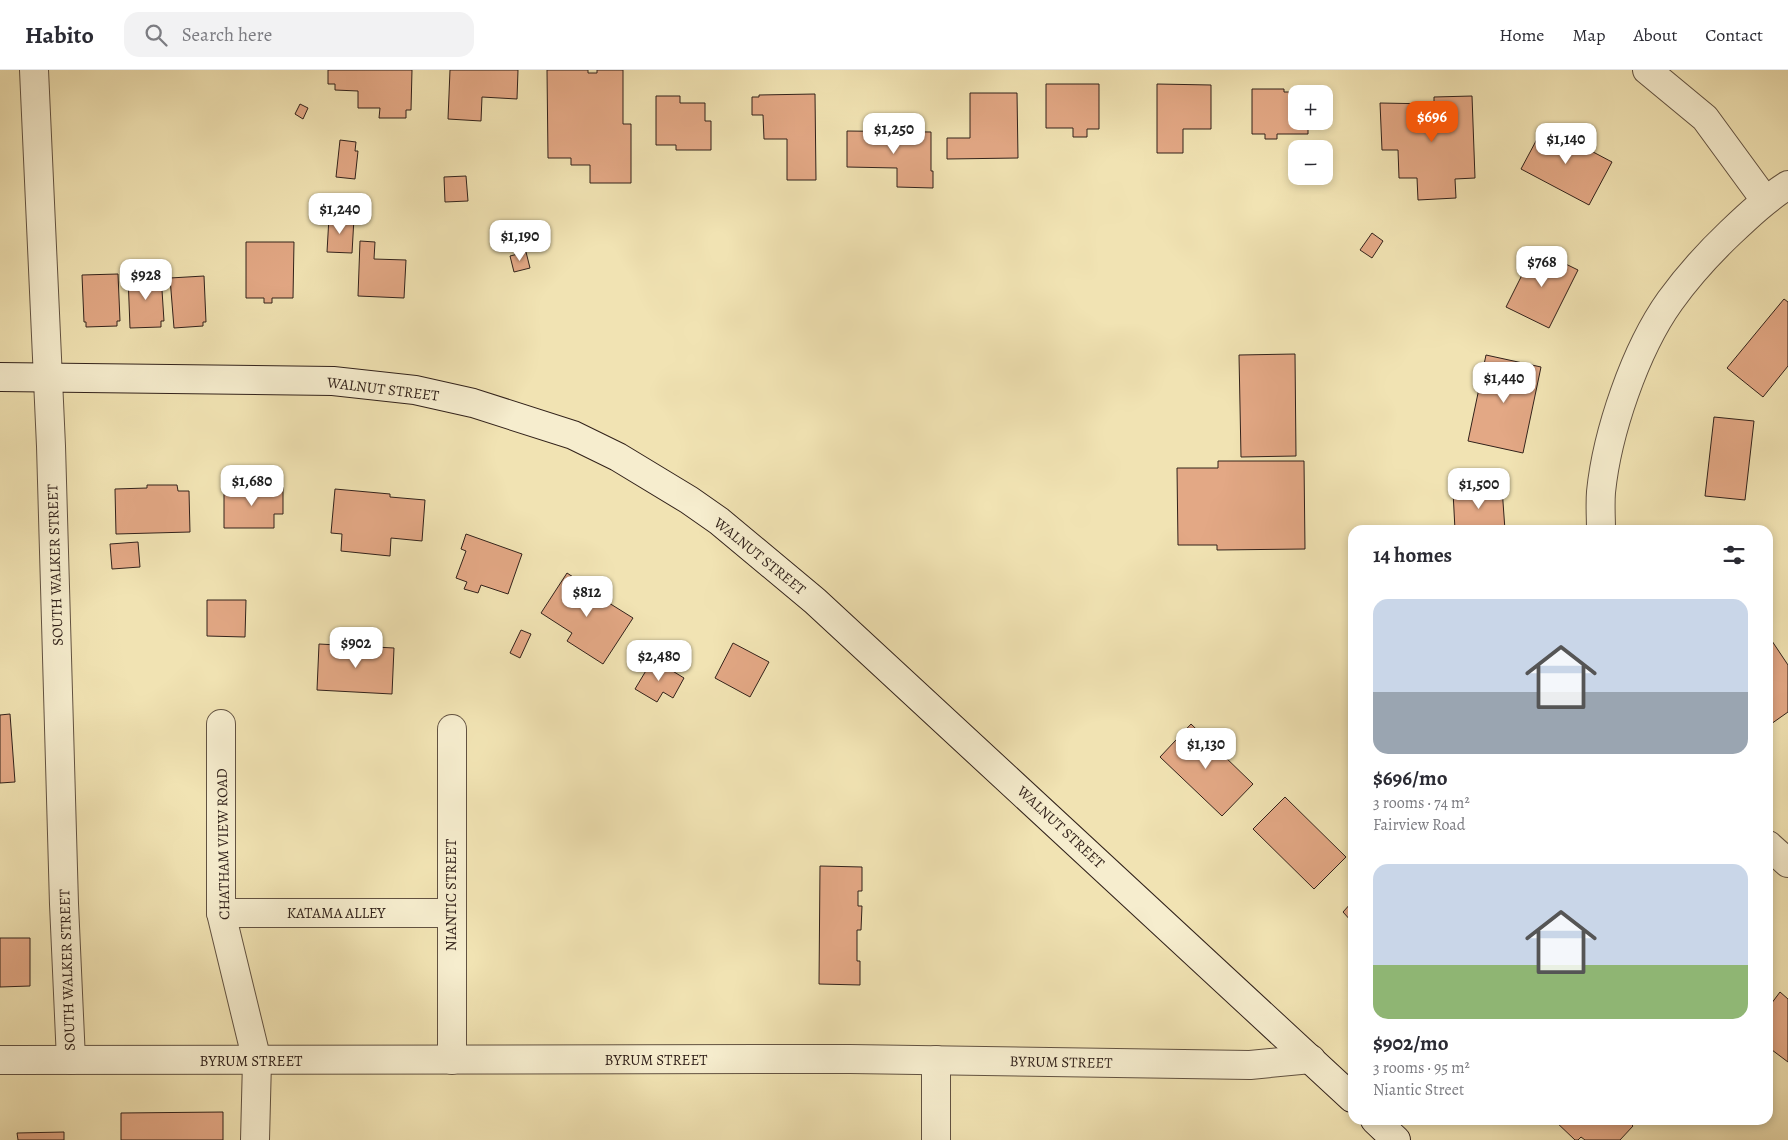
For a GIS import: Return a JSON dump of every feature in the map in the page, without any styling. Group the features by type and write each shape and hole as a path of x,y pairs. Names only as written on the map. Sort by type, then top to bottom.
{"street":[{"name":"SOUTH WALKER STREET","path":"34,70 48,378 71,1060"},
{"path":"1647,70 1705,118 1765,200"},
{"path":"1601,525 1601,493 1606,459 1634,366 1669,303 1703,260 1765,200 1788,185"},
{"name":"WALNUT STREET","path":"0,377 333,381 415,390 473,403 573,435 618,457 689,500 719,521 815,601 1348,1094"},
{"name":"CHATHAM VIEW ROAD","path":"222,724 222,913 256,1061 255,1140"},
{"name":"NIANTIC STREET","path":"452,729 452,1060"},
{"path":"1773,850 1788,863"},
{"name":"KATAMA ALLEY","path":"222,913 451,913"},
{"name":"BYRUM STREET","path":"0,1060 936,1060 1250,1064 1311,1059"},
{"path":"936,1060 936,1140"},
{"path":"1380,1125 1396,1140"}],"building":[{"path":"328,70 412,70 411,110 406,110 406,118 379,118 380,108 358,108 358,91 335,90 335,84 328,84"},
{"path":"450,70 518,70 517,99 482,97 481,121 448,119"},
{"path":"547,70 588,70 588,73 597,73 597,70 623,70 623,124 631,124 631,183 590,183 590,165 571,165 571,158 548,158"},
{"path":"1046,84 1099,84 1099,129 1087,129 1087,137 1073,137 1073,128 1046,128"},
{"path":"1157,84 1211,85 1211,129 1183,129 1183,153 1157,153"},
{"path":"1252,89 1284,89 1284,92 1288,92 1288,130 1308,130 1308,134 1277,134 1277,139 1265,139 1265,134 1252,134"},
{"path":"970,93 1017,93 1018,158 947,159 947,138 970,138"},
{"path":"815,94 816,180 787,180 787,139 764,139 763,115 752,115 752,97 759,97 759,95"},
{"path":"656,96 680,96 680,103 705,103 705,121 711,121 711,150 676,150 676,145 656,145"},
{"path":"1472,96 1475,178 1455,179 1456,198 1418,200 1417,178 1399,178 1398,150 1382,150 1380,103 1434,104 1434,97"},
{"path":"300,104 308,108 303,119 295,114"},
{"path":"1544,126 1612,162 1589,205 1521,169"},
{"path":"847,131 931,132 933,188 897,187 897,168 847,167"},
{"path":"340,140 356,142 355,151 358,151 355,179 336,177"},
{"path":"466,176 468,201 445,202 444,177"},
{"path":"329,217 354,218 352,253 327,252"},
{"path":"1372,233 1383,241 1372,258 1360,250"},
{"path":"360,241 375,242 374,259 406,260 404,298 358,296"},
{"path":"246,242 294,242 293,298 272,298 272,303 264,303 264,298 246,298"},
{"path":"1535,249 1578,270 1549,328 1506,307"},
{"path":"526,252 530,268 514,272 510,256"},
{"path":"118,274 120,321 117,321 117,326 86,327 86,322 84,322 82,275"},
{"path":"161,275 164,321 161,321 161,327 130,328 128,276"},
{"path":"204,276 206,322 203,322 203,326 174,328 170,278"},
{"path":"1784,299 1788,302 1788,366 1763,397 1727,368"},
{"path":"1295,354 1296,456 1241,457 1239,355"},
{"path":"1486,355 1541,367 1523,453 1468,441"},
{"path":"1714,417 1754,421 1745,500 1705,496"},
{"path":"1218,461 1304,461 1305,549 1217,550 1217,545 1178,545 1177,468 1218,468"},
{"path":"147,485 177,485 178,491 189,491 190,532 116,534 115,489 147,488"},
{"path":"283,487 283,514 274,514 274,528 224,528 224,488"},
{"path":"1502,488 1505,525 1455,525 1453,491"},
{"path":"335,489 390,494 390,497 425,500 422,541 391,538 390,556 341,551 342,534 331,533"},
{"path":"466,534 522,554 508,594 481,585 478,593 464,589 467,582 456,578 466,551 461,549"},
{"path":"138,542 140,567 112,569 110,544"},
{"path":"567,573 633,618 603,664 567,641 572,633 541,613"},
{"path":"207,600 246,600 245,637 207,636"},
{"path":"521,630 531,634 520,658 510,653"},
{"path":"1773,642 1788,665 1788,712 1773,723"},
{"path":"733,643 769,662 750,697 715,678"},
{"path":"319,644 394,648 392,694 317,690"},
{"path":"653,659 684,678 673,698 663,692 657,702 635,689"},
{"path":"10,714 15,782 0,783 0,715"},
{"path":"1191,724 1253,784 1222,816 1160,757"},
{"path":"1285,797 1346,857 1314,889 1253,829"},
{"path":"820,866 862,867 862,891 858,891 858,906 862,906 861,930 857,930 857,961 860,961 860,985 819,984"},
{"path":"1348,906 1348,918 1343,912"},
{"path":"0,938 30,938 30,986 0,987"},
{"path":"1780,992 1788,999 1788,1062 1773,1051 1773,1001"},
{"path":"223,1112 223,1140 121,1140 121,1113"},
{"path":"1559,1125 1633,1126 1620,1140 1585,1140 1581,1137 1575,1140"},
{"path":"64,1132 64,1140 18,1140 17,1133"}]}
